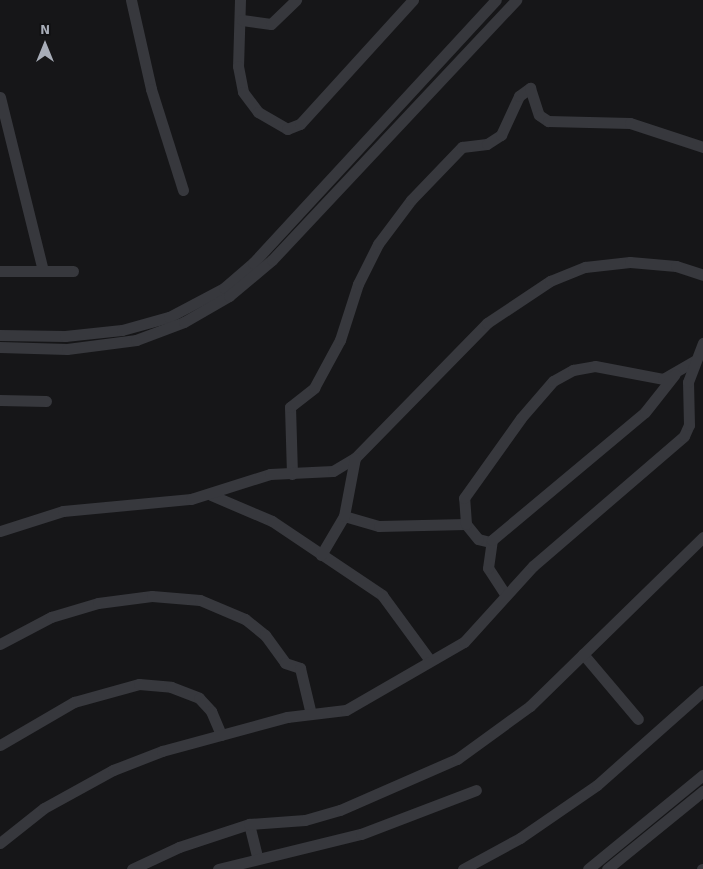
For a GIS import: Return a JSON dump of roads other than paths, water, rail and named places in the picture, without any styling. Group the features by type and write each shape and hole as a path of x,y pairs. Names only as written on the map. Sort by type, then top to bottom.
{"street":[{"path":"131,0 151,89 183,190"},
{"path":"240,0 242,20 238,66 243,92 258,112 291,129 413,0"},
{"path":"242,20 271,24 296,0"},
{"path":"0,335 65,336 122,330 176,314 224,288 254,263 496,0"},
{"path":"0,347 67,349 136,340 184,322 229,296 272,260 516,0"},
{"path":"292,474 290,407 314,388 340,340 378,244 411,200 462,147 487,144 501,135 519,96 530,88 539,115 548,122 630,123 703,147"},
{"path":"0,97 43,271"},
{"path":"0,531 63,511 211,495 262,475 324,474 354,458 488,324 550,281 586,267 630,262 676,266 703,275"},
{"path":"0,271 73,271"},
{"path":"0,843 44,808 90,781 154,754 221,735 354,706 394,686 429,659 472,635 505,594 684,436 689,425 686,391 694,361 703,342"},
{"path":"505,594 488,568 490,542 645,412 675,374 694,361"},
{"path":"490,542 478,539 466,524 462,504 469,487 532,404 559,376 595,366 658,378 675,374"},
{"path":"0,400 46,402"},
{"path":"321,555 344,516 354,458"},
{"path":"211,495 272,521 388,601 429,659"},
{"path":"344,516 379,526 466,524"},
{"path":"132,869 179,847 249,824 314,818 438,770 513,721 703,537"},
{"path":"0,644 50,617 98,603 152,596 200,600 245,619 265,635 286,664 300,668 311,714"},
{"path":"583,654 638,719"},
{"path":"0,745 74,702 139,684 171,687 199,698 211,711 221,735"},
{"path":"463,869 590,790 703,691"},
{"path":"588,869 703,774"},
{"path":"218,869 257,857 361,834 476,790"},
{"path":"607,869 703,791"},
{"path":"249,824 257,857"}]}
